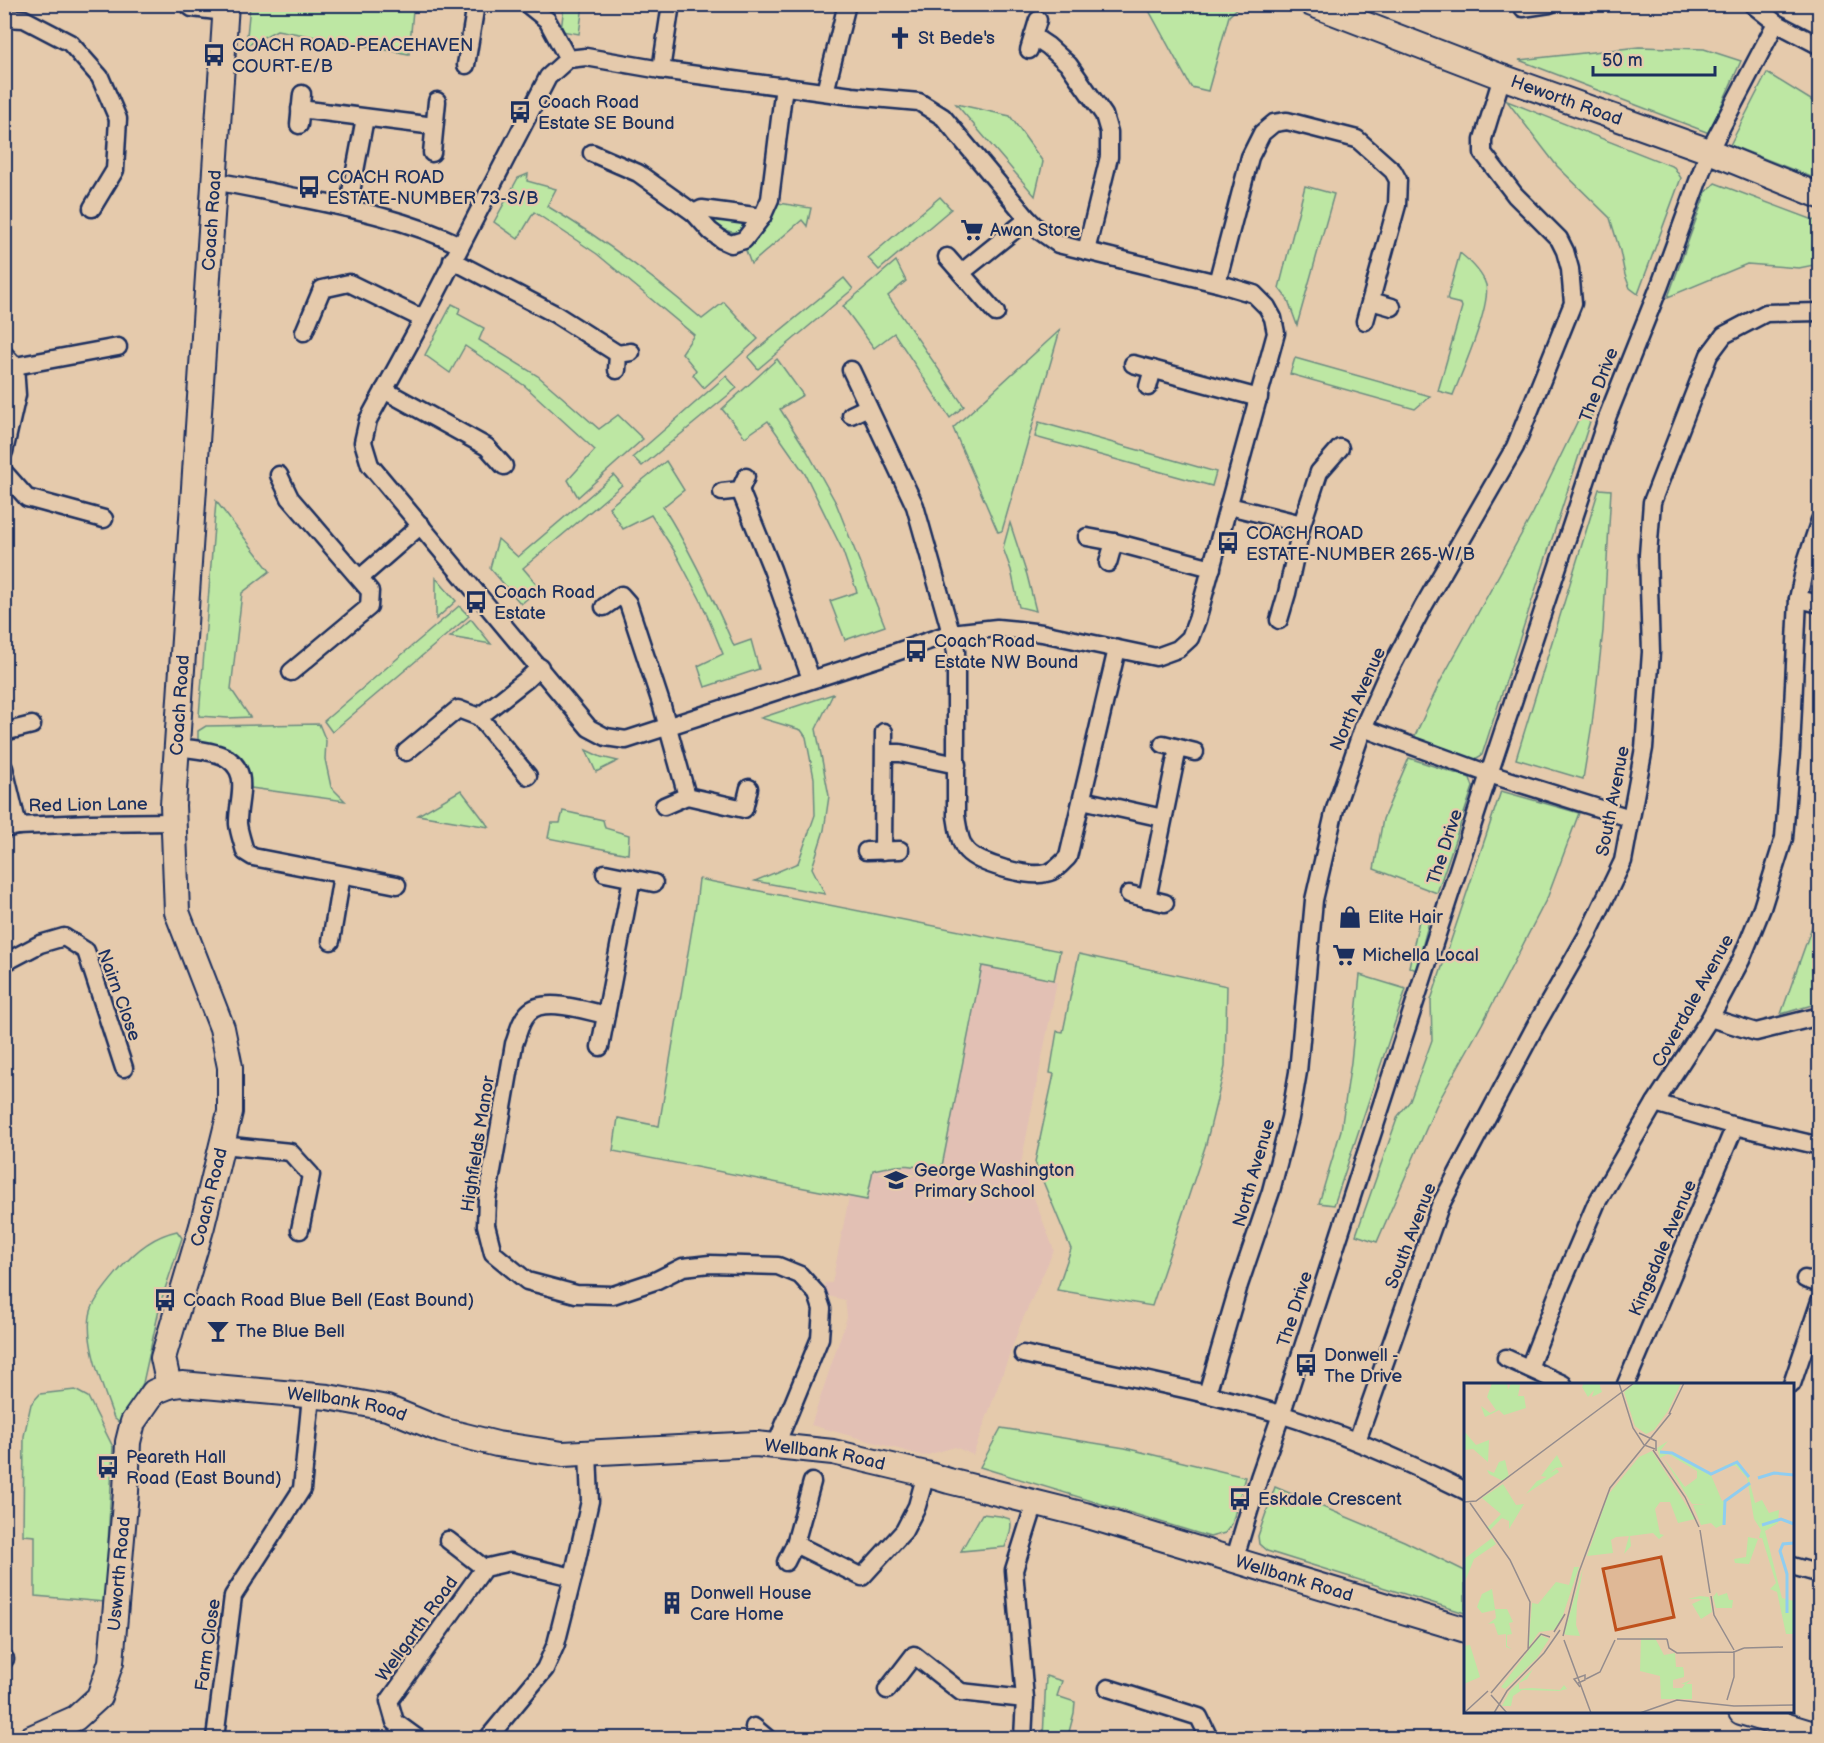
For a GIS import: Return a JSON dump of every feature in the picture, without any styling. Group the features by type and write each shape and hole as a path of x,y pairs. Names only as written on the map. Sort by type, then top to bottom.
{"street":[{"path":"187,4 192,8 226,8"},
{"path":"466,65 476,4"},
{"path":"527,4 547,20 568,59"},
{"path":"661,70 671,4"},
{"path":"825,92 847,4"},
{"name":"Heworth Road","path":"1312,4 1502,77 1709,150 1820,196"},
{"path":"1523,8 1550,4"},
{"path":"1752,4 1776,23 1820,46"},
{"name":"Coach Road","path":"169,1386 164,1358 202,1226 230,1112 230,1068 222,1028 177,912 173,805 226,8"},
{"path":"4,18 24,19 70,43 100,77 118,119 115,170 92,208"},
{"name":"The Drive","path":"1234,1561 1259,1478 1608,415 1660,285 1709,150 1776,23"},
{"path":"1034,35 1069,65 1104,115 1109,132 1109,157 1086,251"},
{"path":"586,57 661,70 919,102 943,117 1028,219 1058,244 1254,294 1267,307 1273,318 1276,333 1212,568 1190,638 1178,649 1156,657 1042,633 997,628 951,633 626,740 606,737 589,728 370,465 363,442 368,420 548,78 568,59 586,57"},
{"name":"North Avenue","path":"1207,1394 1239,1285 1273,1184 1290,1118 1298,1072 1314,900 1335,809 1363,728 1385,679 1423,607 1515,447 1573,303 1570,269 1559,238 1515,195 1482,153 1483,139 1502,77"},
{"path":"592,153 638,173 694,213 710,231 722,240 731,244 744,240 762,217 770,199 784,86"},
{"path":"432,153 437,101"},
{"path":"300,109 434,126"},
{"path":"348,208 365,118"},
{"path":"1217,283 1250,157 1262,133 1274,123 1287,121 1357,139 1393,171 1398,180 1397,205 1365,321"},
{"path":"213,181 348,208 399,221 460,245"},
{"path":"694,213 702,209 762,217"},
{"path":"962,273 1028,219"},
{"path":"947,257 962,273 974,300 996,313"},
{"path":"452,260 555,314 622,358"},
{"path":"304,332 322,289 349,283 423,319"},
{"path":"1371,301 1392,307"},
{"name":"South Avenue","path":"1357,1442 1440,1206 1535,1027 1588,934 1623,861 1644,748 1651,652 1648,555 1652,502 1709,355 1724,335 1766,313 1820,312"},
{"path":"4,452 16,395 10,360 118,347"},
{"path":"1133,364 1259,398"},
{"path":"1148,387 1154,369"},
{"path":"851,370 915,506 956,651 956,816 959,834 966,851 985,864 1036,875 1057,869 1068,857 1117,649"},
{"path":"384,390 487,447 504,466"},
{"path":"851,415 868,407"},
{"path":"1279,620 1302,524 1319,472 1340,448"},
{"path":"4,472 27,498 104,519"},
{"path":"279,475 290,498 370,591 369,608 291,672"},
{"path":"722,492 743,484 811,680"},
{"path":"1229,506 1302,524"},
{"name":"Coverdale Avenue","path":"1529,1368 1596,1204 1655,1103 1710,1018 1741,960 1762,908 1784,838 1791,750 1798,599 1806,562 1820,520"},
{"path":"360,578 421,525"},
{"path":"1086,537 1114,542 1212,568"},
{"path":"1108,563 1114,542"},
{"path":"604,607 621,595 628,603 668,726 687,796"},
{"path":"1798,599 1820,604"},
{"path":"307,638 318,651"},
{"path":"479,717 540,667"},
{"path":"405,750 458,709 479,717 528,776"},
{"path":"4,732 32,725"},
{"path":"1363,728 1489,774 1630,818"},
{"path":"883,850 884,732"},
{"path":"177,747 221,755 232,762 240,775 242,791 238,825 245,852 253,857 397,885"},
{"path":"1147,899 1179,748"},
{"path":"885,753 900,753 957,765"},
{"path":"4,768 11,827"},
{"path":"664,806 687,796 744,809 749,788"},
{"path":"1082,801 1163,818"},
{"name":"Red Lion Lane","path":"11,827 174,822"},
{"path":"866,851 900,850"},
{"path":"605,873 654,883"},
{"path":"332,941 342,875"},
{"path":"600,1047 632,878"},
{"path":"1129,894 1165,903"},
{"name":"Nairn Close","path":"4,963 40,944 64,938 86,951 124,1068"},
{"name":"Highfields Manor","path":"606,1015 550,1005 534,1008 522,1023 514,1044 487,1200 486,1225 493,1253 527,1281 576,1294 614,1295 655,1281 683,1267 732,1264 778,1266 800,1275 817,1294 822,1309 820,1338 776,1445"},
{"path":"1710,1018 1756,1032 1820,1016"},
{"path":"1655,1103 1735,1126 1820,1146"},
{"name":"Kingsdale Avenue","path":"1626,1383 1735,1126"},
{"path":"222,1145 290,1152 310,1175 300,1230"},
{"path":"1792,1383 1820,1301"},
{"path":"1023,1354 1207,1394 1281,1415 1357,1442 1464,1490"},
{"path":"1506,1358 1561,1383"},
{"name":"Wellbank Road","path":"169,1386 182,1384 328,1397 387,1408 441,1430 497,1444 563,1454 756,1444 833,1452 1085,1515 1464,1629"},
{"name":"Usworth Road","path":"31,1738 76,1718 99,1696 111,1662 126,1492 128,1442 132,1422 154,1392 169,1386"},
{"name":"Farm Close","path":"215,1738 233,1596 302,1489 311,1396"},
{"path":"488,1738 545,1669 556,1644 590,1501 588,1452"},
{"path":"795,1544 862,1577 903,1531 917,1506 926,1474"},
{"path":"786,1562 795,1544 812,1482"},
{"path":"1023,1738 1025,1699 1014,1570 1035,1503"},
{"name":"Wellgarth Road","path":"417,1738 395,1722 389,1701 484,1568 448,1540"},
{"path":"484,1568 510,1562 573,1577"},
{"path":"1794,1567 1820,1574"},
{"path":"887,1690 914,1655 961,1692 1025,1699"},
{"path":"1108,1688 1199,1717 1209,1738"},
{"path":"1744,1713 1820,1736"},
{"path":"753,1727 767,1738"}],"shaded area":[{"name":"George Washington Primary School","path":"696,905 1057,982 1021,1164 1054,1250 1021,1323 973,1455 955,1447 924,1456 811,1425 847,1317 845,1300 828,1296 824,1283 832,1283 849,1197 613,1151 618,1118 659,1126"}],"green space":[{"path":"250,5 333,5 413,10 409,54 277,30 246,46"},
{"path":"564,5 583,5 579,34 561,31"},
{"path":"1146,5 1241,5 1229,16 1208,91 1191,87"},
{"path":"1639,47 1704,49 1741,61 1709,133 1519,60"},
{"path":"1767,73 1819,105 1819,180 1730,145"},
{"path":"1507,101 1674,167 1681,178 1638,294 1630,288 1625,275 1610,218 1557,166"},
{"path":"956,104 1010,116 1043,162 1035,196"},
{"path":"528,174 527,181 556,189 547,206 628,259 702,319 724,302 758,339 704,388 693,375 696,370 682,353 694,335 597,254 534,212 518,239 494,222 518,178"},
{"path":"1715,183 1819,222 1819,264 1799,268 1747,264 1668,297 1706,192"},
{"path":"1305,186 1334,194 1297,325 1288,300 1279,288"},
{"path":"940,197 951,209 879,270 868,258"},
{"path":"778,203 811,208 807,226 802,220 751,264 745,248 767,223"},
{"path":"714,218 741,222 743,228 741,232 729,232 713,221"},
{"path":"1460,253 1482,276 1486,285 1486,295 1475,339 1453,395 1438,391 1462,307 1461,304 1447,299"},
{"path":"896,261 906,281 888,296 964,406 950,418 894,333 874,348 843,306"},
{"path":"844,278 853,289 758,369 748,357"},
{"path":"452,304 460,308 458,314 484,328 479,340 538,376 599,429 618,415 643,439 578,497 568,480 595,450 525,386 465,346 450,373 425,355"},
{"path":"1060,330 1002,531 998,532 953,428"},
{"path":"1295,358 1430,396 1415,409 1290,374"},
{"path":"777,359 803,395 780,409 836,503 885,626 845,640 830,601 857,592 842,549 805,474 768,421 745,437 722,409"},
{"path":"726,376 737,388 642,466 633,457"},
{"path":"1583,410 1592,415 1482,755 1472,761 1413,740 1440,682 1533,513"},
{"path":"1039,422 1216,472 1212,486 1035,437"},
{"path":"666,461 684,490 663,507 701,575 734,646 751,640 759,669 705,687 698,666 723,654 701,601 675,552 651,515 623,529 609,507"},
{"path":"614,475 622,485 523,568 540,588 521,604 490,568 498,539 518,557"},
{"path":"1599,489 1611,490 1603,631 1583,779 1516,759"},
{"path":"216,501 270,571 242,593 231,689 250,717 199,716"},
{"path":"1010,523 1036,611 1019,607 1011,570 1003,548"},
{"path":"436,578 456,601 436,619"},
{"path":"459,606 469,616 332,732 324,721"},
{"path":"471,619 491,644 450,637"},
{"path":"833,694 816,729 829,796 824,830 812,868 825,894 755,881 798,863 815,815 814,778 806,737 801,730 761,718"},
{"path":"319,724 326,741 325,759 331,787 345,801 251,788 243,763 233,750 198,741 198,731 206,726"},
{"path":"586,750 601,757 618,761 596,772"},
{"path":"1409,758 1470,778 1473,787 1437,893 1374,869 1383,819"},
{"path":"461,790 489,827 418,815"},
{"path":"1501,791 1579,813 1548,896 1482,1024 1436,1106 1377,1242 1356,1235 1398,1116 1410,1101 1432,1040 1431,1000"},
{"path":"563,811 603,820 605,828 629,835 628,854 548,838 551,823 560,823"},
{"path":"699,879 1060,951 1054,980 982,966 940,1176 915,1166 891,1166 873,1170 867,1200 613,1151 618,1118 659,1126"},
{"path":"1819,907 1819,1003 1781,1014"},
{"path":"1421,911 1431,914 1416,970 1409,967"},
{"path":"1079,954 1227,986 1225,1067 1206,1144 1152,1306 1057,1290 1071,1249 1035,1162 1054,1074 1050,1073 1057,1031 1063,1032"},
{"path":"1360,975 1406,989 1334,1205 1319,1203 1341,1130"},
{"path":"177,1231 182,1238 161,1301 143,1383 121,1424 114,1418 91,1346 89,1331 93,1306 105,1287 132,1256 153,1240"},
{"path":"75,1390 88,1397 113,1447 105,1602 35,1596 35,1536 23,1535 24,1436 31,1404 40,1394"},
{"path":"1001,1428 1125,1448 1245,1477 1232,1524 1225,1533 1210,1537 980,1467"},
{"path":"1275,1487 1404,1541 1464,1571 1464,1613 1267,1551 1259,1544 1258,1536"},
{"path":"982,1514 1010,1519 1011,1530 1005,1547 961,1551"},
{"path":"1046,1676 1062,1681 1057,1696 1075,1702 1069,1732 1093,1738 1043,1738"}],"place":[{"name":"St Bede's","path":"900,38"},
{"name":"COACH ROAD-PEACEHAVEN COURT-E/B","path":"214,55"},
{"name":"Coach Road Estate SE Bound","path":"520,112"},
{"name":"COACH ROAD ESTATE-NUMBER 73-S/B","path":"309,187"},
{"name":"Awan Store","path":"972,230"},
{"name":"COACH ROAD ESTATE-NUMBER 265-W/B","path":"1228,543"},
{"name":"Coach Road Estate","path":"476,602"},
{"name":"Coach Road Estate NW Bound","path":"916,651"},
{"name":"Elite Hair","path":"1350,917"},
{"name":"Michella Local","path":"1344,955"},
{"name":"George Washington Primary School","path":"896,1180"},
{"name":"Coach Road Blue Bell (East Bound)","path":"165,1300"},
{"name":"The Blue Bell","path":"218,1331"},
{"name":"Donwell - The Drive","path":"1306,1365"},
{"name":"Peareth Hall Road (East Bound)","path":"108,1467"},
{"name":"Eskdale Crescent","path":"1240,1499"},
{"name":"Donwell House Care Home","path":"672,1603"}]}
